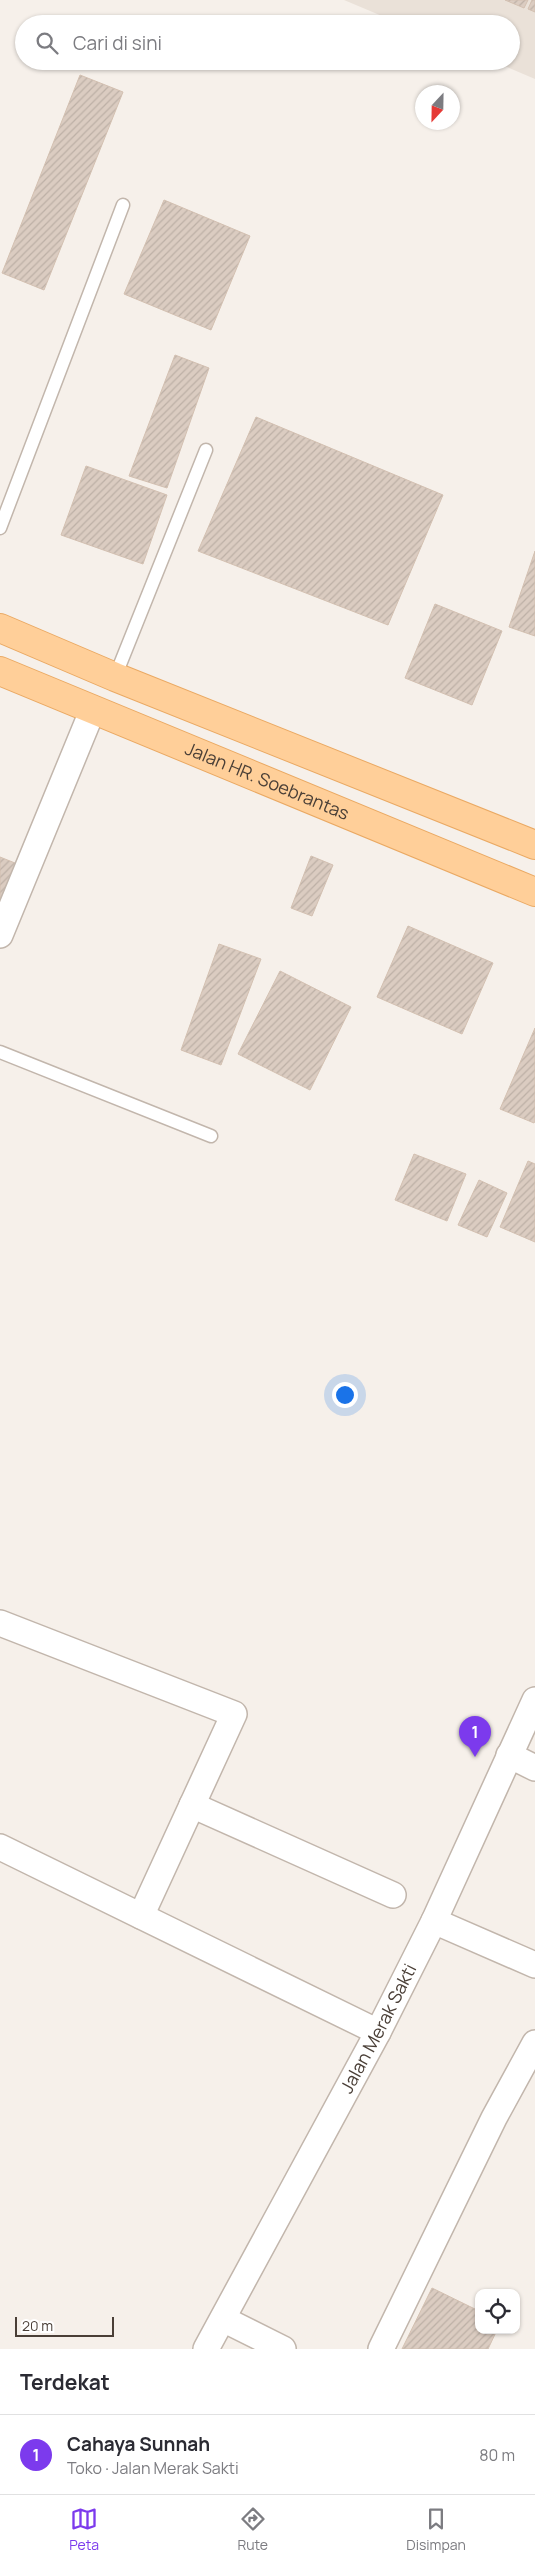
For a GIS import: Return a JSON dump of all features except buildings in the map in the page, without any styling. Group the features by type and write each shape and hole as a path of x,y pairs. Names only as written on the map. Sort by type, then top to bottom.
{"main road":[{"path":"0,628 535,845"},
{"name":"Jalan HR. Soebrantas","path":"0,670 535,892"}],"street":[{"path":"0,935 94,709"},
{"path":"0,1623 234,1714 141,1916"},
{"name":"Jalan Merak Sakti","path":"206,2349 378,2032 434,1921 535,1700"},
{"path":"510,1755 535,1768"},
{"path":"192,1805 394,1895"},
{"path":"0,1847 378,2032"},
{"path":"434,1921 535,1965"},
{"path":"381,2349 494,2118 535,2043"},
{"path":"223,2319 283,2349"}],"lane":[{"path":"0,528 123,205"},
{"path":"115,676 206,450"},
{"path":"0,1052 211,1136"}],"shaded area":[{"path":"344,0 535,0 535,79 514,70 520,70 520,15 380,15"}],"place":[{"name":"Cahaya Sunnah","path":"475,1757"}]}
